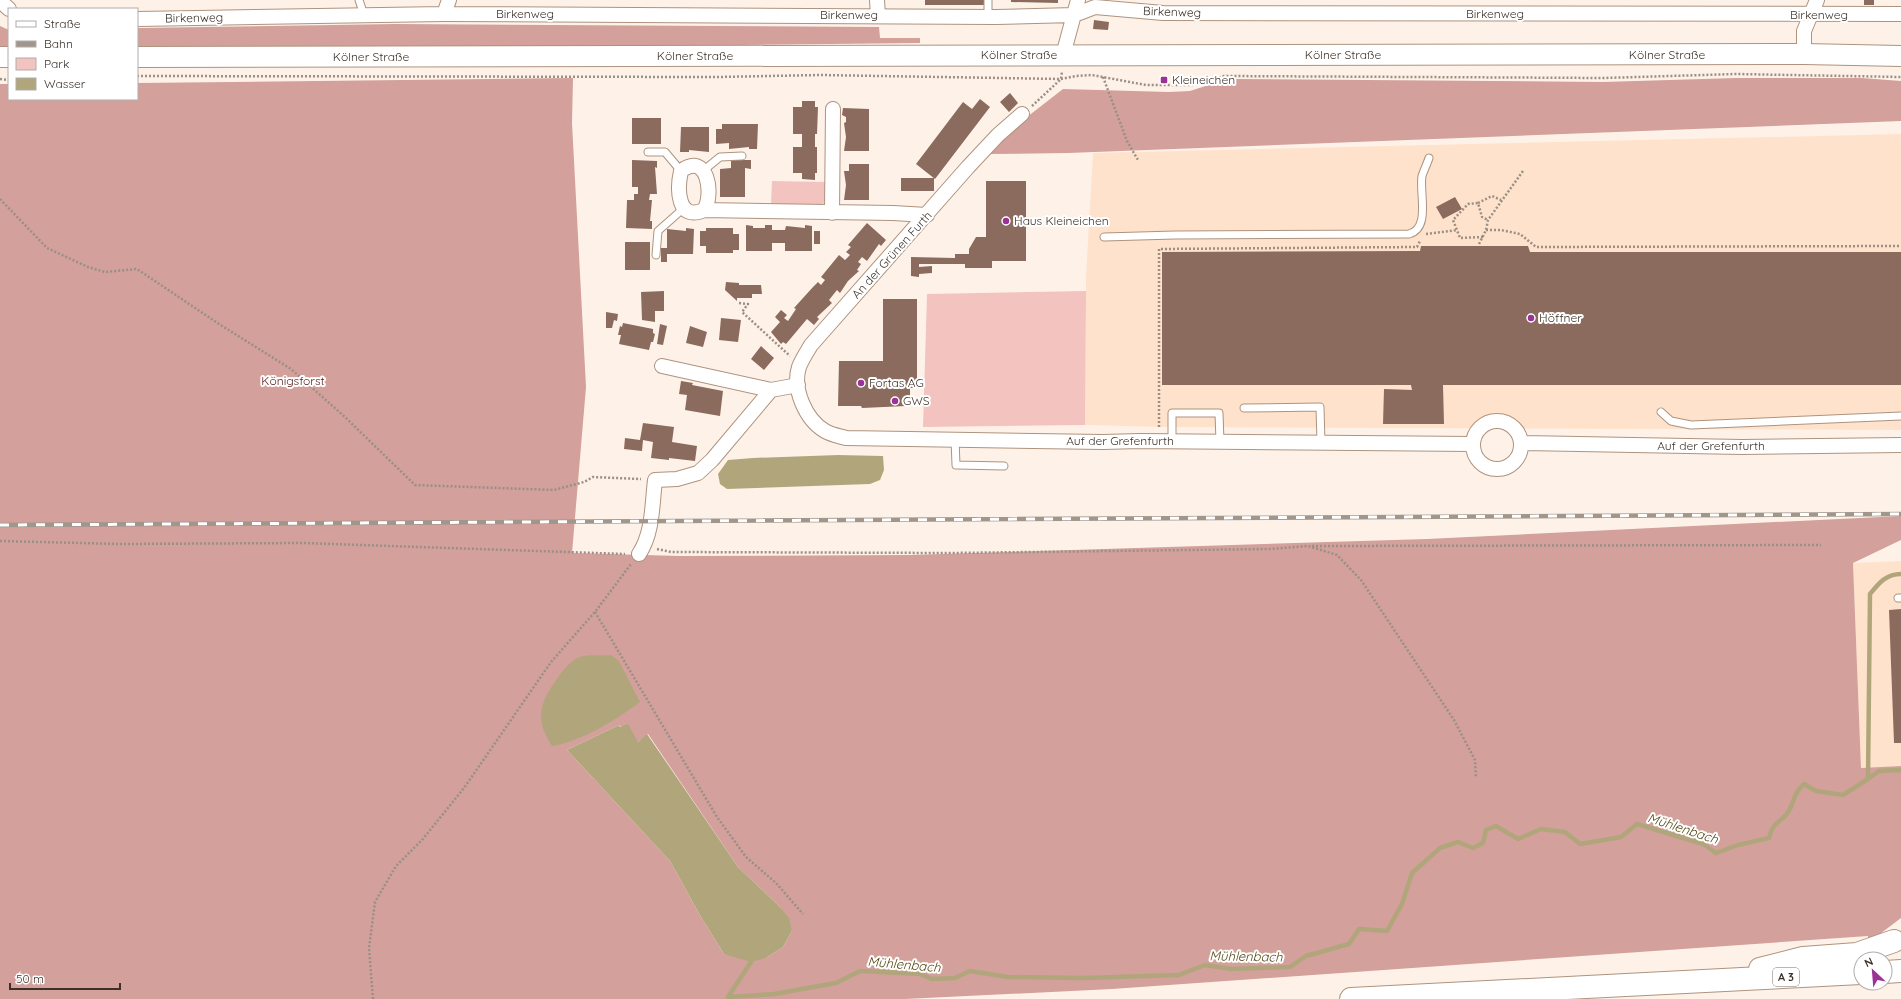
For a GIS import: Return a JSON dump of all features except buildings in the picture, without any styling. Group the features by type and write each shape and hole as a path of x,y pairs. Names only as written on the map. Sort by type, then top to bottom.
{"highway":[{"path":"1710,981 1803,958 1857,954 1894,941"},
{"name":"A 3","path":"1351,999 1853,973"}],"main road":[{"name":"Kölner Straße","path":"138,57 1804,54 1901,56"}],"street":[{"path":"444,14 449,0"},
{"path":"877,0 878,16"},
{"path":"1063,55 1078,0"},
{"path":"1804,54 1804,31 1817,0"},
{"name":"Birkenweg","path":"138,19 444,14 988,17 1074,15 1095,7 1171,14 1901,14"},
{"path":"832,213 833,109"},
{"name":"An der Grünen Furth","path":"798,385 800,365 811,345 998,135 1022,114"},
{"path":"704,210 707,201 704,170 694,166 687,167 681,171 679,192 684,208 690,212 697,213 704,210 893,213 927,215"},
{"path":"662,366 771,390 798,385"},
{"name":"Auf der Grefenfurth","path":"798,385 800,395 815,423 825,431 846,438 1472,444"},
{"path":"642,550 650,530 655,480 677,479 698,473 712,460 771,390"},
{"path":"1498,420 1512,425 1517,430 1521,444 1517,458 1512,464 1497,469 1482,464 1477,458 1472,444 1477,430 1490,421 1498,420"},
{"name":"Auf der Grefenfurth","path":"1521,444 1742,447 1901,445"}],"lane":[{"path":"359,0 364,15"},
{"path":"988,0 988,17"},
{"path":"648,152 665,152 681,171"},
{"path":"704,170 720,157 742,156"},
{"path":"1104,237 1413,233 1421,222 1422,176 1429,158"},
{"path":"656,255 658,231 684,208"},
{"path":"1244,408 1320,408 1321,442"},
{"path":"1661,412 1671,421 1691,425 1901,416"},
{"path":"1166,441 1172,413 1219,413 1220,442"},
{"path":"955,439 956,465 1004,466"}],"path":[{"path":"1022,114 1061,80 1063,55"},
{"path":"138,76 717,77 820,75 1061,80 1076,76 1092,75 1146,85 1192,85 1224,76 1604,78 1766,74 1901,77"},
{"path":"1103,77 1128,141 1138,160"},
{"path":"1479,244 1486,230 1488,220 1523,170"},
{"path":"1483,237 1460,238 1453,220 1468,204 1478,203 1492,196 1501,200"},
{"path":"0,200 47,248 88,267 105,272 137,269 290,369 346,418 415,485 554,490 584,482 593,477 655,480"},
{"path":"1478,203 1482,217 1488,220"},
{"path":"1166,441 1159,249 1417,247 1426,234 1457,230"},
{"path":"1486,230 1501,230 1520,234 1536,247 1901,246"},
{"path":"738,303 748,304 742,312 800,365"},
{"path":"0,541 120,544 303,543 642,550 671,552 933,553 1270,549 1308,546 1821,545"},
{"path":"1308,546 1337,555 1361,580 1454,720 1475,760 1476,778"},
{"path":"373,999 369,948 375,902 392,872 422,840 464,788 551,662 595,612 642,550"},
{"path":"595,612 716,817 746,857 776,883 802,914"}],"shaded area":[{"path":"1901,134 1901,430 1162,427 1085,425 1086,276 1093,153"},
{"path":"1901,561 1901,766 1861,769 1853,563"}],"green space":[{"path":"396,24 879,27 880,38 920,38 920,43 393,49 138,49 138,28"},
{"path":"0,26 8,30 8,49 0,49"},
{"name":"Königsforst","path":"573,78 572,123 586,387 572,553 680,556 909,555 1427,539 1901,516 1901,540 1853,563 1861,768 1901,766 1901,918 1868,943 1868,936 1112,989 905,999 0,999 0,84 8,84 8,100 138,100 138,83","holes":["619,725 638,742 648,734 738,867 780,907 792,931 783,947 766,958 724,954 701,917 670,861 567,750"]},
{"path":"1736,78 1862,78 1901,81 1901,121 1068,153 988,154 1027,117 1063,89 1169,92 1190,91 1215,83 1237,79 1603,82"},
{"path":"772,181 827,182 827,199 823,204 771,204"},
{"path":"1086,291 1085,425 923,427 927,294"}],"water":[{"path":"838,455 883,456 884,470 880,480 870,484 727,489 720,484 718,474 728,460"},
{"path":"611,655 619,661 640,702 620,716 587,735 552,746 546,736 541,718 544,701 553,685 566,667 577,658"},
{"path":"628,724 638,742 647,734 738,867 780,907 789,918 792,931 783,947 766,958 751,962 724,954 701,917 670,861 567,750 619,725 620,727"}],"waterway":[{"name":"Mühlenbach","path":"751,962 728,997 774,994 836,983 860,971 920,974 932,979 955,978 970,971 1008,977 1084,978 1179,975 1205,965 1231,969 1290,967 1306,956 1349,944 1359,929 1387,931 1402,904 1412,873 1440,848 1458,842 1473,848 1483,843 1486,830 1496,826 1518,839 1541,829 1565,832 1580,844 1621,837 1637,824 1703,844 1716,853 1738,845 1769,838 1775,825 1789,811 1796,793 1804,784 1816,791 1843,795 1868,779 1870,594 1887,577 1901,574"},
{"path":"1868,779 1879,771 1901,770"}],"railway":[{"path":"0,525 1901,514"}],"place":[{"name":"Kleineichen","path":"1164,80"},
{"name":"Haus Kleineichen","path":"1006,221"},
{"name":"Höffner","path":"1531,318"},
{"name":"Fortas AG","path":"861,383"},
{"name":"GWS","path":"895,401"}]}
